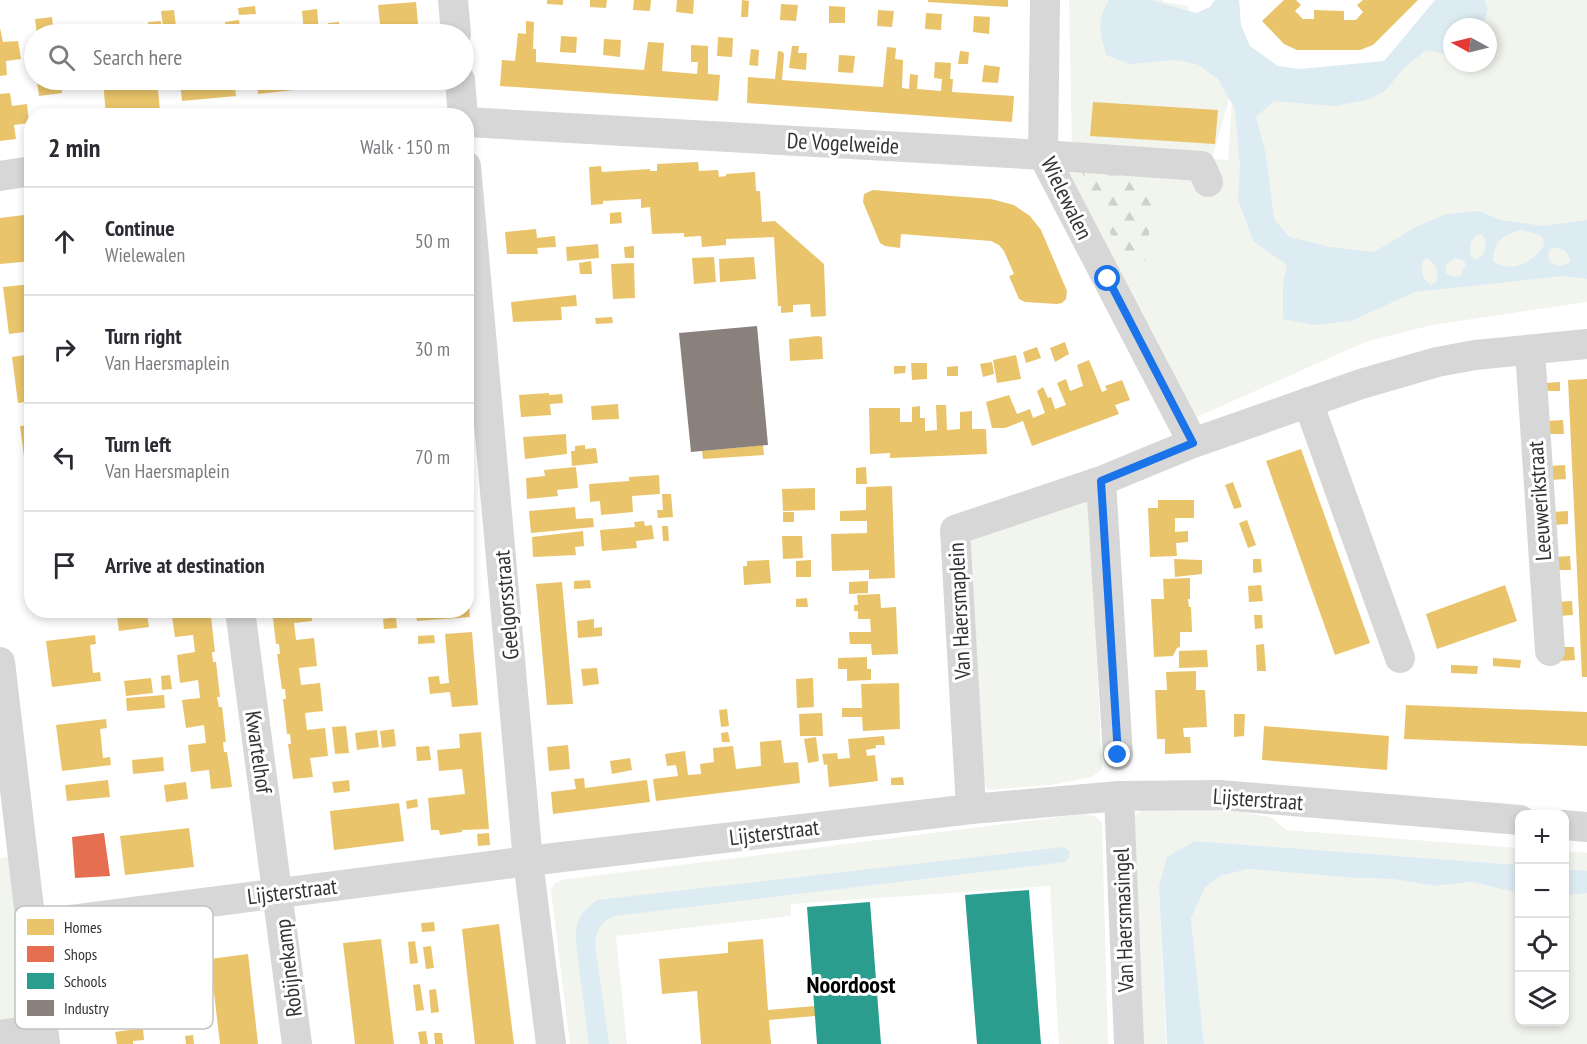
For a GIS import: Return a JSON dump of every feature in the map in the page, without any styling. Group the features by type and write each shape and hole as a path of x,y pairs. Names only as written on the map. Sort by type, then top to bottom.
{"street":[{"path":"453,0 455,24"},
{"name":"Wielewalen","path":"1045,0 1044,155 1193,443"},
{"path":"461,90 462,108"},
{"name":"De Vogelweide","path":"474,122 1201,166 1208,182"},
{"path":"0,176 24,172"},
{"name":"Geelgorsstraat","path":"474,256 528,861 551,1044"},
{"path":"1193,443 1361,384 1437,362 1475,355 1587,344"},
{"name":"Leeuwerikstraat","path":"1530,350 1550,651"},
{"path":"1308,402 1400,658"},
{"name":"Van Haersmaplein","path":"971,809 955,530 1101,481 1193,443"},
{"path":"1101,481 1118,755"},
{"name":"Kwartelhof","path":"241,618 278,893"},
{"path":"0,662 9,818 28,906"},
{"name":"Lijsterstraat","path":"178,906 528,861 971,809 1119,796 1220,795 1515,820"},
{"name":"Van Haersmasingel","path":"1119,796 1129,1044"},
{"path":"1569,825 1587,827"},
{"name":"Robijnekamp","path":"278,893 297,1044"},
{"path":"0,1035 44,1036"}],"green space":[{"path":"1069,0 1163,0 1163,2 1189,6 1187,20 1138,51 1307,75 1386,64 1443,0 1587,0 1587,302 1432,325 1365,342 1186,422 1056,149 1072,149","holes":["1231,92 1228,160 1212,159"]},
{"path":"1078,164 1149,168 1152,214 1145,260 1126,266"},
{"path":"1089,496 1102,769 1092,777 1050,785 989,790 983,784 968,542"},
{"path":"1148,806 1202,806 1271,817 1286,830 1515,848 1515,865 1195,841 1159,887 1166,1044 1142,1044 1134,816"},
{"path":"1084,814 1095,816 1102,823 1108,1044 1059,1044 1050,886 791,904 791,916 616,936 627,1044 570,1044 551,890 554,884 561,880"},
{"path":"1569,851 1587,853 1587,871 1569,869"},
{"path":"15,856 20,906 15,906 15,1019 0,1022 0,858"},
{"path":"1248,869 1392,879 1434,886 1472,882 1515,892 1515,1026 1569,1026 1569,895 1587,893 1587,1044 1204,1044 1191,918 1205,888 1220,876"}],"shaded area":[{"path":"1109,0 1151,0 1196,13 1210,7 1215,0 1239,0 1241,25 1250,46 1278,66 1300,69 1384,61 1435,0 1484,0 1488,8 1485,18 1443,18 1443,54 1426,50 1404,68 1385,91 1367,100 1335,106 1274,101 1256,117 1266,155 1274,219 1289,237 1330,247 1374,252 1414,228 1446,214 1479,211 1501,220 1543,226 1587,220 1587,279 1563,276 1415,292 1351,321 1314,325 1283,319 1283,285 1287,265 1253,241 1238,199 1240,167 1235,109 1218,79 1197,64 1175,60 1129,64 1106,55 1100,27 1102,14","holes":["1522,230 1538,234 1543,238 1544,246 1533,258 1515,267 1493,262 1493,255 1500,240","1481,234 1484,237 1485,249 1481,257 1474,259 1470,254 1471,242 1476,235","1550,249 1565,251 1570,261 1557,266 1552,262 1548,255","1426,258 1435,265 1437,279 1431,285 1423,276 1422,263","1454,258 1464,260 1466,265 1460,276 1454,277 1446,273 1446,265"]},
{"path":"1195,841 1515,865 1515,892 1472,882 1434,886 1392,879 1248,869 1220,876 1205,888 1191,918 1204,1044 1167,1044 1159,887 1167,857"},
{"path":"1064,847 1069,851 1069,857 1065,862 615,916 600,926 595,943 609,1044 589,1044 576,935 580,918 586,909 597,900"},
{"path":"1569,869 1587,871 1587,893 1569,895"}],"building: Homes":[{"path":"547,0 563,0 563,5 547,4"},
{"path":"590,0 607,0 606,8 590,7"},
{"path":"634,0 651,0 650,11 633,10"},
{"path":"677,0 694,0 693,14 676,12"},
{"path":"742,0 749,1 748,17 741,17"},
{"path":"928,0 1008,0 1008,7 928,2"},
{"path":"1284,0 1296,0 1301,5 1295,11 1303,19 1314,19 1314,10 1344,11 1344,20 1356,20 1363,12 1357,5 1363,0 1418,0 1373,45 1360,50 1297,50 1284,44 1262,21"},
{"path":"416,2 418,24 380,24 378,5"},
{"path":"781,4 798,5 796,21 780,20"},
{"path":"255,6 256,14 239,15 238,8"},
{"path":"829,6 845,7 845,23 829,23"},
{"path":"317,9 318,24 303,24 302,11"},
{"path":"174,10 176,24 163,24 161,11"},
{"path":"878,10 894,11 892,27 877,26"},
{"path":"926,13 942,14 941,30 925,29"},
{"path":"974,16 990,17 989,34 973,32"},
{"path":"52,17 53,24 36,24 35,19"},
{"path":"239,20 240,24 225,24 225,22"},
{"path":"161,21 161,24 148,24 148,22"},
{"path":"526,21 534,22 533,49 536,49 536,62 644,70 648,42 664,43 662,71 697,74 698,62 691,62 691,45 708,46 708,74 720,75 718,101 500,86 502,60 515,61 518,33 526,34"},
{"path":"0,28 3,42 18,41 21,59 6,61 7,75 0,76"},
{"path":"561,36 577,37 576,53 560,52"},
{"path":"718,37 733,38 732,57 717,56"},
{"path":"604,39 621,40 620,57 603,55"},
{"path":"792,46 799,46 798,53 807,53 806,70 789,68"},
{"path":"887,47 896,48 895,59 903,60 902,88 909,89 910,74 918,75 917,89 941,91 942,79 934,78 935,62 951,63 952,92 1014,96 1012,122 747,103 748,77 775,79 778,51 783,52 784,55 782,80 883,87"},
{"path":"751,49 759,50 758,66 749,65"},
{"path":"960,51 969,52 968,64 958,64"},
{"path":"839,55 855,56 853,73 838,72"},
{"path":"984,65 1000,67 998,83 982,82"},
{"path":"38,90 62,90 62,93 39,96"},
{"path":"104,90 158,90 160,108 105,108"},
{"path":"181,90 235,90 236,96 182,101"},
{"path":"258,90 294,90 258,94"},
{"path":"10,93 12,106 27,104 27,108 24,108 24,124 14,125 16,139 0,141 0,94"},
{"path":"1093,102 1218,110 1215,144 1090,136"},
{"path":"698,162 699,171 718,170 719,177 726,176 726,174 755,172 756,191 760,191 762,222 775,221 824,264 826,316 811,317 810,304 793,305 793,312 781,313 781,306 778,306 774,237 726,239 726,245 702,247 701,236 684,237 684,233 652,234 650,207 641,208 641,199 603,201 603,204 591,205 589,167 601,166 602,172 650,169 650,171 657,171 657,164"},
{"path":"873,190 991,199 1014,205 1030,216 1041,230 1067,291 1066,299 1057,304 1025,302 1019,299 1009,276 1014,274 1004,251 991,241 901,234 900,248 885,246 880,243 863,202 864,194"},
{"path":"621,212 622,223 610,224 610,213"},
{"path":"24,215 24,262 0,264 0,218"},
{"path":"536,229 537,238 555,236 556,247 537,248 538,254 507,254 505,232"},
{"path":"598,244 599,258 567,261 566,247"},
{"path":"634,246 634,258 625,258 624,247"},
{"path":"714,257 716,282 694,284 692,258"},
{"path":"754,257 756,279 720,282 719,259"},
{"path":"591,261 592,274 580,274 579,263"},
{"path":"634,263 635,298 613,299 611,264"},
{"path":"24,285 24,332 9,334 3,287"},
{"path":"576,295 577,306 561,307 562,320 513,322 511,302"},
{"path":"612,317 613,323 596,324 595,318"},
{"path":"822,337 823,359 790,361 789,339"},
{"path":"1065,342 1069,354 1055,362 1050,348"},
{"path":"1037,347 1041,358 1026,363 1023,352"},
{"path":"24,355 24,402 18,403 12,357"},
{"path":"1016,355 1021,379 997,383 993,360"},
{"path":"1089,360 1102,392 1107,390 1105,386 1122,380 1130,400 1115,405 1119,414 1032,446 1023,421 1005,428 992,428 986,402 1009,395 1017,414 1030,409 1033,418 1045,413 1037,391 1043,387 1048,398 1051,397 1055,409 1066,405 1057,383 1066,379 1070,391 1083,386 1077,365"},
{"path":"992,362 994,374 983,377 980,364"},
{"path":"911,363 927,363 927,379 912,380"},
{"path":"894,366 906,366 905,373 894,374"},
{"path":"958,366 958,376 947,376 947,367"},
{"path":"1587,379 1587,677 1582,677 1568,380"},
{"path":"1560,382 1560,391 1547,391 1546,383"},
{"path":"549,393 549,395 562,394 563,403 550,404 551,415 521,417 519,395"},
{"path":"618,404 619,419 592,420 591,406"},
{"path":"936,405 946,405 947,430 960,429 960,412 972,411 972,429 986,429 987,454 890,458 890,453 870,454 869,408 900,408 900,422 912,422 912,407 920,406 920,418 925,418 925,431 937,430"},
{"path":"1563,420 1564,434 1548,434 1547,421"},
{"path":"20,426 24,426 24,457"},
{"path":"566,434 567,454 525,459 523,437"},
{"path":"585,445 585,449 596,448 598,463 572,466 571,451 575,451 575,446"},
{"path":"763,445 764,455 703,459 702,451"},
{"path":"1301,449 1370,643 1335,655 1266,461"},
{"path":"1565,465 1566,479 1550,480 1549,466"},
{"path":"576,467 578,488 557,490 558,496 527,499 526,478 545,476 544,470"},
{"path":"866,467 867,484 856,484 856,468"},
{"path":"659,475 660,494 632,496 633,512 601,515 600,501 590,502 589,484 629,481 629,477"},
{"path":"1233,482 1242,507 1234,509 1225,485"},
{"path":"892,486 895,578 869,579 869,570 832,571 831,534 867,533 867,521 840,521 840,511 866,510 866,487"},
{"path":"815,488 815,510 783,511 782,489"},
{"path":"662,494 671,494 673,517 658,518 657,510 663,510"},
{"path":"1158,500 1194,500 1194,518 1175,518 1175,532 1188,531 1188,542 1176,543 1177,556 1150,557 1148,508 1158,508"},
{"path":"575,507 576,519 593,518 594,527 531,533 529,511"},
{"path":"1568,511 1568,524 1552,525 1551,512"},
{"path":"783,512 794,512 794,522 783,522"},
{"path":"1247,520 1256,545 1248,548 1239,523"},
{"path":"644,521 645,526 652,525 654,539 636,541 637,548 602,551 600,530 635,527 634,522"},
{"path":"662,526 668,526 669,541 663,541"},
{"path":"583,531 584,546 575,547 576,555 533,557 532,537"},
{"path":"782,536 802,536 803,558 783,559"},
{"path":"1570,556 1571,570 1554,570 1554,557"},
{"path":"1174,559 1202,560 1202,574 1175,577"},
{"path":"1253,559 1261,559 1262,572 1253,573"},
{"path":"769,560 771,583 744,585 743,566 747,566 747,561"},
{"path":"811,560 811,577 796,577 796,561"},
{"path":"1190,578 1190,599 1188,599 1189,607 1191,607 1192,632 1180,632 1180,647 1173,656 1154,657 1151,599 1164,599 1163,579"},
{"path":"590,580 591,588 574,589 574,581"},
{"path":"868,581 868,593 849,594 849,582"},
{"path":"562,582 573,704 547,705 536,584"},
{"path":"1261,585 1263,601 1249,602 1248,586"},
{"path":"1505,585 1517,621 1437,649 1426,614"},
{"path":"880,594 881,608 896,607 898,654 872,655 871,644 850,644 849,632 871,632 870,619 858,619 858,611 854,611 854,605 858,605 857,595"},
{"path":"807,598 808,607 796,607 796,599"},
{"path":"1572,601 1573,615 1557,616 1556,602"},
{"path":"1254,615 1262,615 1263,628 1255,629"},
{"path":"117,618 148,618 149,627 119,631"},
{"path":"172,618 211,618 215,652 212,652 213,662 216,662 220,697 217,697 219,707 222,707 226,742 223,742 224,752 227,752 232,787 211,789 209,770 191,772 188,745 206,743 204,725 186,728 182,700 200,698 198,680 180,683 177,655 195,652 193,635 175,637"},
{"path":"273,618 312,618 312,621 294,623 296,640 314,638 317,666 299,668 301,685 320,683 323,711 305,713 307,730 325,728 328,756 310,758 313,777 293,779 288,744 291,744 290,734 287,734 283,699 286,699 285,689 282,689 277,654 280,654 279,644 276,644"},
{"path":"396,618 397,628 384,629 383,619"},
{"path":"417,618 457,618 417,621"},
{"path":"594,619 594,628 602,627 602,636 578,638 577,621"},
{"path":"472,632 478,705 452,707 450,692 430,694 428,677 439,676 440,684 449,683 445,634"},
{"path":"95,635 96,644 90,645 93,673 100,672 101,681 52,687 46,641"},
{"path":"434,635 435,643 418,644 418,636"},
{"path":"1264,644 1266,671 1257,671 1256,645"},
{"path":"1559,647 1574,647 1575,660 1559,661"},
{"path":"1207,650 1208,667 1179,668 1179,651"},
{"path":"867,657 867,669 871,669 871,680 847,681 847,669 838,669 838,658"},
{"path":"1493,658 1521,660 1520,668 1493,666"},
{"path":"1451,665 1478,666 1477,674 1451,673"},
{"path":"597,668 599,684 583,686 581,669"},
{"path":"1196,671 1196,690 1205,690 1207,727 1183,728 1184,737 1190,737 1191,753 1165,754 1165,739 1157,739 1155,690 1167,690 1166,672"},
{"path":"170,675 172,689 162,690 161,676"},
{"path":"151,678 153,693 126,696 124,681"},
{"path":"813,678 814,707 797,708 796,679"},
{"path":"899,683 900,729 863,731 862,717 842,717 842,708 862,708 861,684"},
{"path":"164,695 165,708 127,711 126,698"},
{"path":"1406,705 1587,712 1587,746 1404,739"},
{"path":"727,709 729,726 721,727 719,710"},
{"path":"822,713 823,736 800,736 799,714"},
{"path":"1234,714 1245,714 1244,736 1234,737"},
{"path":"106,719 107,728 100,729 103,758 110,757 111,765 62,771 56,725"},
{"path":"346,726 349,753 335,754 332,727"},
{"path":"1264,726 1389,736 1387,770 1262,760"},
{"path":"394,729 396,746 382,748 380,731"},
{"path":"377,730 379,747 357,750 355,733"},
{"path":"481,732 489,829 462,830 462,832 440,835 439,830 431,830 428,798 465,794 462,769 439,771 437,750 460,748 459,734"},
{"path":"728,732 730,742 722,742 721,733"},
{"path":"884,736 885,745 876,745 876,748 866,750 867,756 875,755 878,781 829,787 827,764 824,765 822,754 837,753 838,759 850,758 848,739"},
{"path":"816,737 819,761 808,763 804,739"},
{"path":"781,740 784,763 798,762 800,783 656,801 653,779 678,776 676,765 667,766 665,754 685,751 688,775 701,774 700,764 714,762 713,748 733,746 736,769 761,766 760,742"},
{"path":"568,745 570,769 549,771 547,747"},
{"path":"429,746 431,760 417,761 416,747"},
{"path":"163,757 164,771 133,774 132,760"},
{"path":"630,758 632,770 612,774 610,761"},
{"path":"903,777 904,785 891,785 891,778"},
{"path":"584,778 585,788 647,780 650,802 553,814 551,792 576,789 574,779"},
{"path":"108,780 110,797 67,801 65,785"},
{"path":"349,780 350,791 334,793 332,782"},
{"path":"186,782 188,799 166,802 164,785"},
{"path":"417,799 418,807 407,809 406,801"},
{"path":"399,803 404,841 334,850 330,811"},
{"path":"189,828 194,867 125,875 120,836"},
{"path":"489,833 490,845 478,846 477,834"},
{"path":"434,922 435,931 422,932 421,923"},
{"path":"499,924 514,1044 475,1044 462,929"},
{"path":"381,939 394,1044 355,1044 343,943"},
{"path":"763,939 768,1010 815,1006 815,1016 769,1020 771,1044 701,1044 697,991 662,994 659,959 728,953 728,942"},
{"path":"415,941 418,963 410,964 408,942"},
{"path":"431,946 434,968 426,969 423,947"},
{"path":"248,954 258,1044 220,1044 213,984 213,959"},
{"path":"420,984 424,1010 416,1011 413,985"},
{"path":"436,989 439,1012 431,1013 429,990"},
{"path":"143,1029 144,1040 133,1041 133,1044 117,1044 115,1032"},
{"path":"426,1031 428,1044 420,1044 418,1032"},
{"path":"434,1033 442,1033 443,1044 435,1044"},
{"path":"193,1035 194,1044 186,1044 185,1036"}],"building: Shops":[{"path":"104,833 110,876 75,878 72,837"}],"building: Schools":[{"path":"1029,890 1041,1044 977,1044 965,895"},
{"path":"870,902 881,1044 817,1044 807,907"}],"building: Industry":[{"path":"757,326 768,445 691,452 679,333"}],"district":[{"name":"Noordoost","path":"851,984"}],"route":[{"path":"1108,279 1193,443 1101,481 1118,755"}]}
